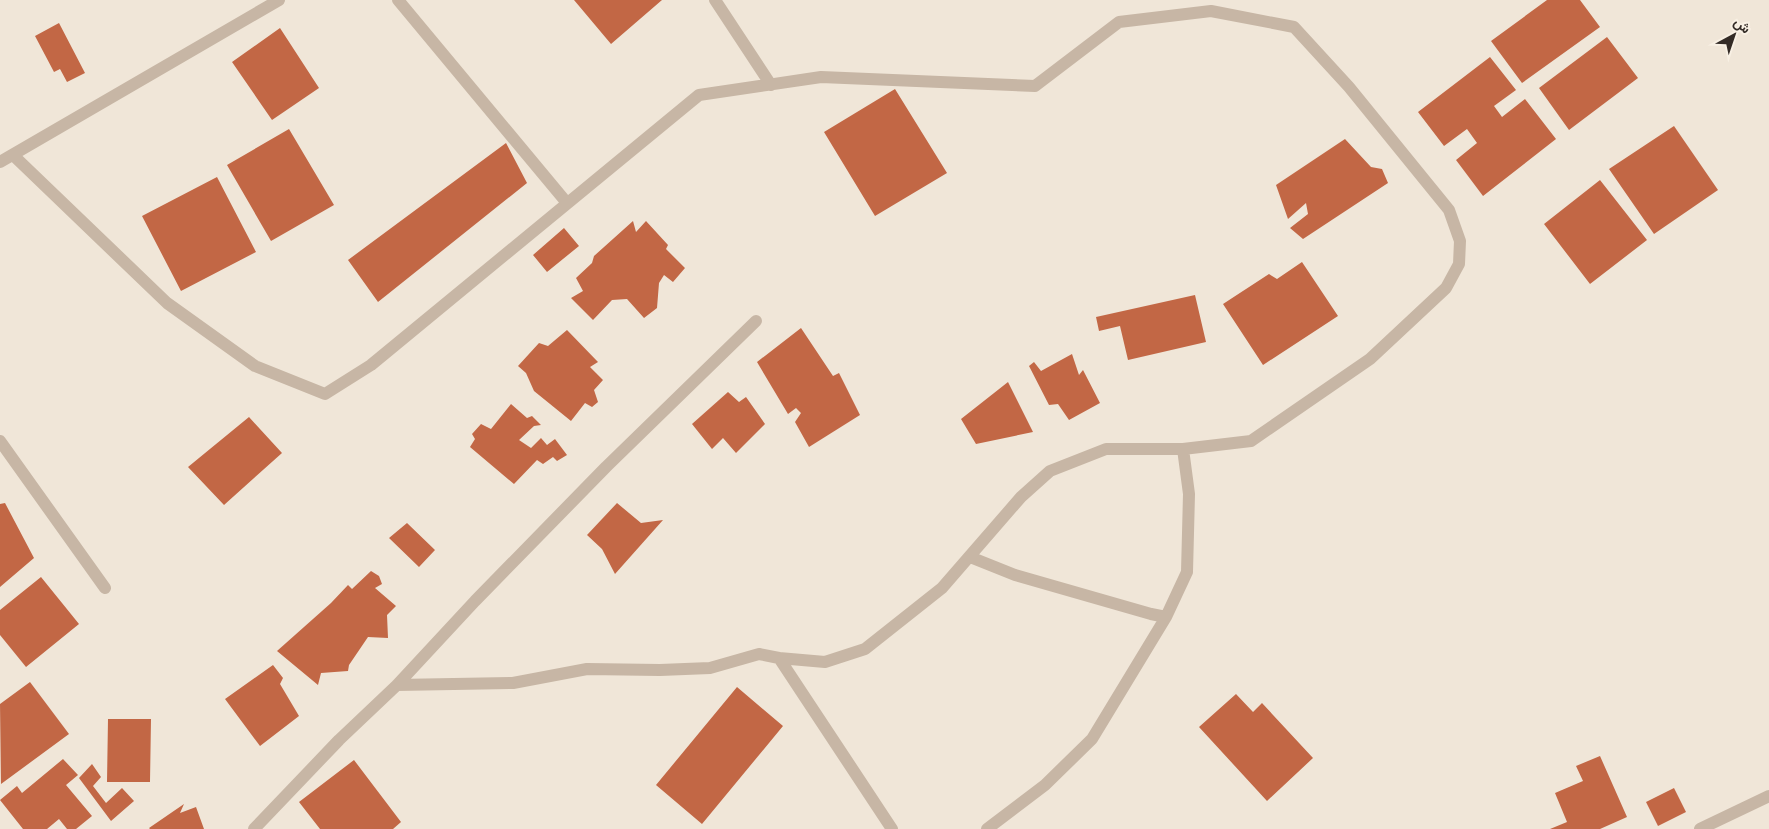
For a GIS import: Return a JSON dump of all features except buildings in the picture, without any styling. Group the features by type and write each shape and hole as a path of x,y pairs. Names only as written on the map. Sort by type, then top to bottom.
{"street":[{"path":"0,162 14,156 279,0"},
{"path":"398,0 567,204"},
{"path":"715,0 771,85"},
{"path":"14,156 167,303 255,366 325,394 371,365 699,95 821,77 1036,86 1119,22 1211,11 1294,27 1349,87 1449,210 1460,242 1459,264 1446,288 1370,359 1252,441 1183,450 1106,449 1050,471 1021,497 942,588 865,649 825,662 779,658 759,654 710,668 660,670 587,669 513,683 397,685"},
{"path":"254,829 339,740 397,685 606,468 756,321"},
{"path":"0,441 105,588"},
{"path":"987,829 1045,785 1092,739 1166,617 1187,572 1189,494 1183,450"},
{"path":"970,558 1015,575 1166,617"},
{"path":"779,658 892,829"},
{"path":"1700,829 1769,796"}]}
